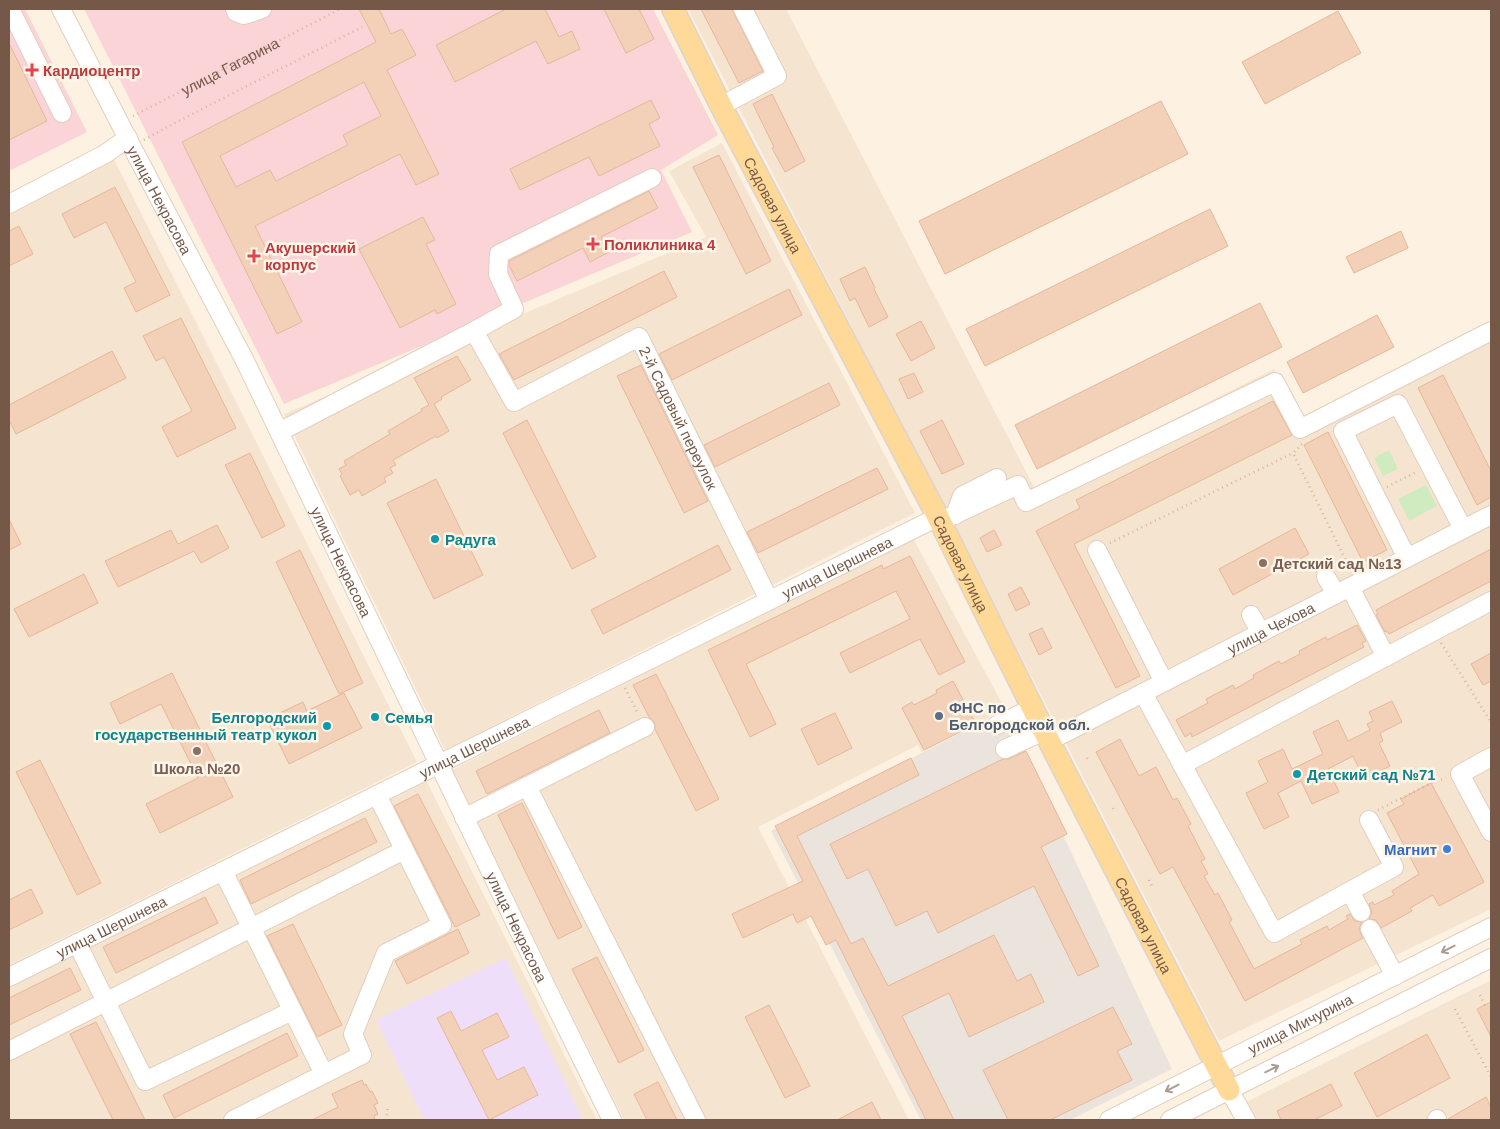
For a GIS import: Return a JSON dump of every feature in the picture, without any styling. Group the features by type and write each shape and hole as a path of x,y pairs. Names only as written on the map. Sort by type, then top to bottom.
{"main road":[{"name":"Садовая улица","path":"673,9 721,106 945,518 1033,708 1229,1090"}],"street":[{"path":"10,9 62,113"},
{"name":"улица Некрасова","path":"61,9 245,361 464,818 612,1120"},
{"path":"235,9 236,12 244,15 262,9"},
{"path":"721,106 777,76 743,9"},
{"path":"9,204 105,154 127,136"},
{"path":"279,432 474,331 514,308 498,274 499,254 652,178"},
{"name":"2-й Садовый переулок","path":"474,331 514,402 639,337 769,600"},
{"name":"улица Шершнева","path":"9,977 769,600 1018,485 1026,502 1275,382 1300,429 1491,331"},
{"path":"1407,558 1343,431 1398,404 1463,529"},
{"path":"945,518 962,496 997,478"},
{"name":"улица Чехова","path":"1005,750 1047,736 1143,693 1491,515"},
{"path":"1097,550 1164,682"},
{"path":"1326,577 1348,588 1386,657"},
{"path":"1182,765 1491,601"},
{"path":"1251,615 1260,633"},
{"path":"1143,693 1274,933 1394,867 1372,816"},
{"path":"997,725 1033,708"},
{"path":"464,818 645,727"},
{"path":"1490,828 1460,774 1491,757"},
{"path":"527,786 696,1120"},
{"path":"233,1120 262,1114 324,1074 362,1055 353,1034 386,953 442,925 376,795"},
{"path":"9,1050 404,850"},
{"path":"223,871 324,1074"},
{"path":"1350,891 1361,912"},
{"name":"улица Мичурина","path":"1109,1120 1491,927"},
{"path":"1370,929 1395,976"},
{"path":"77,943 145,1081 292,1011"},
{"name":"улица Мичурина","path":"1170,1120 1491,958"},
{"name":"Садовая улица","path":"1229,1090 1246,1120"}],"path":[{"name":"улица Гагарина","path":"127,136 340,9"},
{"path":"127,136 172,124 362,27"},
{"path":"1097,550 1293,453 1302,443"},
{"path":"1293,453 1348,588"},
{"path":"1374,493 1429,466"},
{"path":"1423,637 1440,642 1491,722"},
{"path":"624,685 645,727"},
{"path":"1087,758 1090,762"},
{"path":"1372,816 1431,783 1460,774"},
{"path":"1150,880 1153,888"},
{"path":"1480,995 1485,1005"},
{"path":"1455,1009 1491,1077"},
{"path":"386,1120 388,1107"}],"shaded area":[{"name":"Кардиоцентр","path":"9,9 25,9 87,132 9,171"},
{"path":"84,9 653,9 718,135 661,170 692,232 284,404"},
{"path":"688,9 786,9 1035,489 1274,369 1303,424 1491,326 1491,909 1219,1041"},
{"path":"722,143 915,513 445,750 284,414 706,237 669,171"},
{"path":"112,155 417,762 9,965 9,210"},
{"path":"913,538 1005,709 922,752 918,745 758,827 909,1120 624,1120 450,771"},
{"path":"1005,710 1172,1069 1070,1120 921,1120 771,831"},
{"path":"426,780 597,1120 9,1120 9,986"},
{"path":"506,958 583,1120 424,1120 376,1020"},
{"path":"1491,980 1491,1120 1257,1120 1246,1102"}],"green space":[{"path":"1389,450 1398,469 1383,476 1374,458"},
{"path":"1426,485 1437,506 1409,521 1398,499"}],"building":[{"path":"359,9 379,9 391,34 402,29 416,55 387,70 439,174 416,185 400,154 255,226 302,322 277,334 182,142 376,42","holes":["364,82 381,116 343,135 348,145 276,181 270,170 236,187 220,156"]},
{"path":"506,9 545,9 559,37 572,31 580,49 548,64 536,41 455,82 436,45"},
{"path":"604,9 639,9 654,39 626,53"},
{"path":"701,9 732,9 763,71 739,83"},
{"path":"1338,11 1361,53 1265,104 1242,62"},
{"path":"9,43 47,121 9,140"},
{"path":"772,94 805,161 785,172 772,148 774,147 753,104"},
{"path":"651,100 660,118 649,124 660,146 599,176 589,157 520,190 510,169"},
{"path":"1161,101 1188,154 945,274 919,221"},
{"path":"719,155 771,261 746,274 693,167"},
{"path":"115,187 170,295 136,312 124,288 136,282 106,222 74,238 62,214"},
{"path":"649,191 658,208 601,237 609,252 590,262 583,248 517,281 509,261"},
{"path":"1210,209 1228,246 985,366 966,329"},
{"path":"423,217 435,240 426,244 456,304 437,314 435,310 400,328 359,249"},
{"path":"19,226 33,254 9,266 9,231"},
{"path":"1401,231 1408,248 1354,273 1346,257"},
{"path":"865,267 888,317 869,327 855,298 850,301 840,279"},
{"path":"664,271 677,297 514,380 499,354"},
{"path":"789,289 802,315 672,380 659,354"},
{"path":"1260,303 1282,347 1037,469 1015,425"},
{"path":"1377,315 1394,347 1303,393 1287,362"},
{"path":"181,318 236,428 177,457 162,427 192,411 164,357 156,361 143,336"},
{"path":"921,321 935,348 911,361 896,334"},
{"path":"112,351 126,378 16,434 9,420 9,405"},
{"path":"457,356 471,380 441,397 442,399 434,404 449,431 437,438 436,436 393,460 396,465 390,468 393,473 384,478 386,482 362,496 359,490 350,495 340,476 342,474 339,469 346,465 344,461 390,434 388,431 429,405 414,378"},
{"path":"641,365 708,501 684,513 617,376"},
{"path":"914,373 923,392 908,399 899,379"},
{"path":"1443,375 1491,471 1491,497 1477,505 1418,388"},
{"path":"829,383 840,405 715,467 704,445"},
{"path":"1273,401 1292,435 1074,544 1140,676 1116,688 1036,531 1080,508 1076,500"},
{"path":"527,420 596,557 572,569 503,433"},
{"path":"942,420 964,464 942,474 920,431"},
{"path":"1328,432 1387,550 1363,562 1304,445"},
{"path":"250,453 285,526 262,538 225,465"},
{"path":"877,468 888,489 758,553 747,532"},
{"name":"Радуга","path":"436,479 483,575 434,599 387,503"},
{"path":"9,519 21,544 9,550"},
{"path":"217,525 229,548 201,563 194,551 118,587 105,561 171,530 178,544"},
{"path":"1295,528 1309,554 1233,595 1219,569"},
{"path":"994,530 1002,545 987,552 980,538"},
{"path":"718,545 731,570 603,634 591,610"},
{"path":"1491,549 1491,581 1389,634 1387,631 1385,632 1376,615 1378,614 1376,610"},
{"path":"300,550 363,683 339,694 276,562"},
{"path":"910,556 965,662 939,675 920,639 850,673 840,653 910,619 896,591 746,664 776,724 750,737 708,650 882,565 883,569"},
{"path":"84,574 98,603 29,637 14,609"},
{"path":"1021,587 1030,604 1016,611 1008,594"},
{"path":"1357,625 1366,641 1362,643 1364,647 1192,737 1191,733 1185,737 1176,720 1208,703 1206,699 1233,685 1235,689 1254,678 1253,675 1279,661 1281,664 1300,654 1299,651 1326,637 1327,640"},
{"path":"1042,628 1052,648 1039,655 1029,634"},
{"path":"1491,653 1491,681 1483,685 1471,664"},
{"name":"Школа №20","path":"172,673 233,797 160,833 146,804 198,778 161,704 120,724 110,703"},
{"path":"656,674 719,799 696,811 655,729 655,723 649,717 633,685"},
{"name":"ФНС по Белгородской обл.","path":"953,681 976,724 924,750 902,708 912,702 914,705 937,693 936,690"},
{"path":"344,693 362,728 289,764 267,719 303,702 307,711"},
{"name":"Детский сад №71","path":"1392,701 1402,722 1380,733 1383,741 1379,743 1390,766 1364,779 1353,756 1328,769 1339,792 1312,804 1301,781 1278,793 1289,817 1264,829 1246,793 1268,782 1258,761 1283,749 1292,769 1323,754 1313,732 1338,720 1348,741 1370,730 1367,724 1373,721 1369,712"},
{"path":"599,710 610,733 487,794 476,771"},
{"path":"835,713 852,748 818,765 801,729"},
{"path":"1120,739 1139,776 1156,767 1173,800 1177,798 1191,824 1188,826 1205,859 1201,861 1208,874 1204,876 1215,895 1218,893 1232,920 1229,922 1254,969 1302,944 1300,940 1327,926 1329,930 1348,919 1346,916 1350,914 1355,921 1362,922 1359,929 1363,938 1245,1001 1173,867 1160,874 1096,752"},
{"path":"1026,751 1067,834 1041,847 1099,966 1078,976 1034,886 938,933 927,911 896,926 868,869 847,879 830,844 1003,759 1009,759"},
{"path":"911,758 919,775 797,836 851,944 863,938 888,986 994,935 1017,981 1031,974 1044,1002 969,1037 949,993 902,1016 954,1120 926,1120 836,940 826,945 811,916 797,923 793,914 743,938 732,914 803,881 775,826"},
{"path":"40,760 101,883 77,895 16,772"},
{"path":"1431,783 1484,882 1439,906 1433,895 1410,908 1412,911 1381,928 1376,920 1369,919 1372,912 1369,904 1373,902 1374,905 1394,895 1392,891 1419,874 1387,813 1404,804 1401,799"},
{"path":"418,794 480,915 455,927 394,806"},
{"path":"522,803 582,927 558,939 498,815"},
{"path":"365,818 377,842 251,904 240,880"},
{"path":"31,889 43,913 9,930 9,900"},
{"path":"205,897 218,923 116,973 103,947"},
{"path":"293,924 342,1025 317,1037 267,936"},
{"path":"458,929 469,953 407,984 395,961"},
{"path":"597,957 644,1050 619,1063 572,969"},
{"path":"70,968 81,990 9,1025 9,998"},
{"path":"1491,1002 1491,1037 1477,1009"},
{"path":"769,1005 810,1086 785,1098 745,1017"},
{"path":"1113,1007 1132,1044 1117,1051 1132,1080 1050,1120 1008,1120 983,1070"},
{"path":"451,1011 461,1031 497,1013 509,1037 482,1050 497,1080 524,1067 538,1095 489,1120 437,1018"},
{"path":"96,1022 145,1120 113,1120 70,1034"},
{"path":"287,1033 298,1056 174,1118 163,1095"},
{"path":"1427,1034 1450,1078 1377,1117 1354,1073"},
{"path":"362,1080 370,1092 372,1091 378,1103 374,1105 378,1114 374,1116 375,1120 312,1120 338,1107 332,1094"},
{"path":"658,1082 677,1120 647,1120 634,1094"},
{"path":"1331,1084 1342,1106 1314,1120 1281,1120 1277,1111"},
{"path":"1486,1097 1491,1107 1491,1120 1448,1120 1448,1119"},
{"path":"872,1102 881,1120 837,1120"}],"place":[{"name":"Кардиоцентр","path":"32,70"},
{"name":"Поликлиника 4","path":"593,244"},
{"name":"Акушерский корпус","path":"254,256"},
{"name":"Радуга","path":"435,539"},
{"name":"Детский сад №13","path":"1263,563"},
{"name":"ФНС по Белгородской обл.","path":"939,716"},
{"name":"Семья","path":"375,717"},
{"name":"Белгородский государственный театр кукол","path":"327,726"},
{"name":"Школа №20","path":"197,751"},
{"name":"Детский сад №71","path":"1297,774"},
{"name":"Магнит","path":"1447,849"}]}
